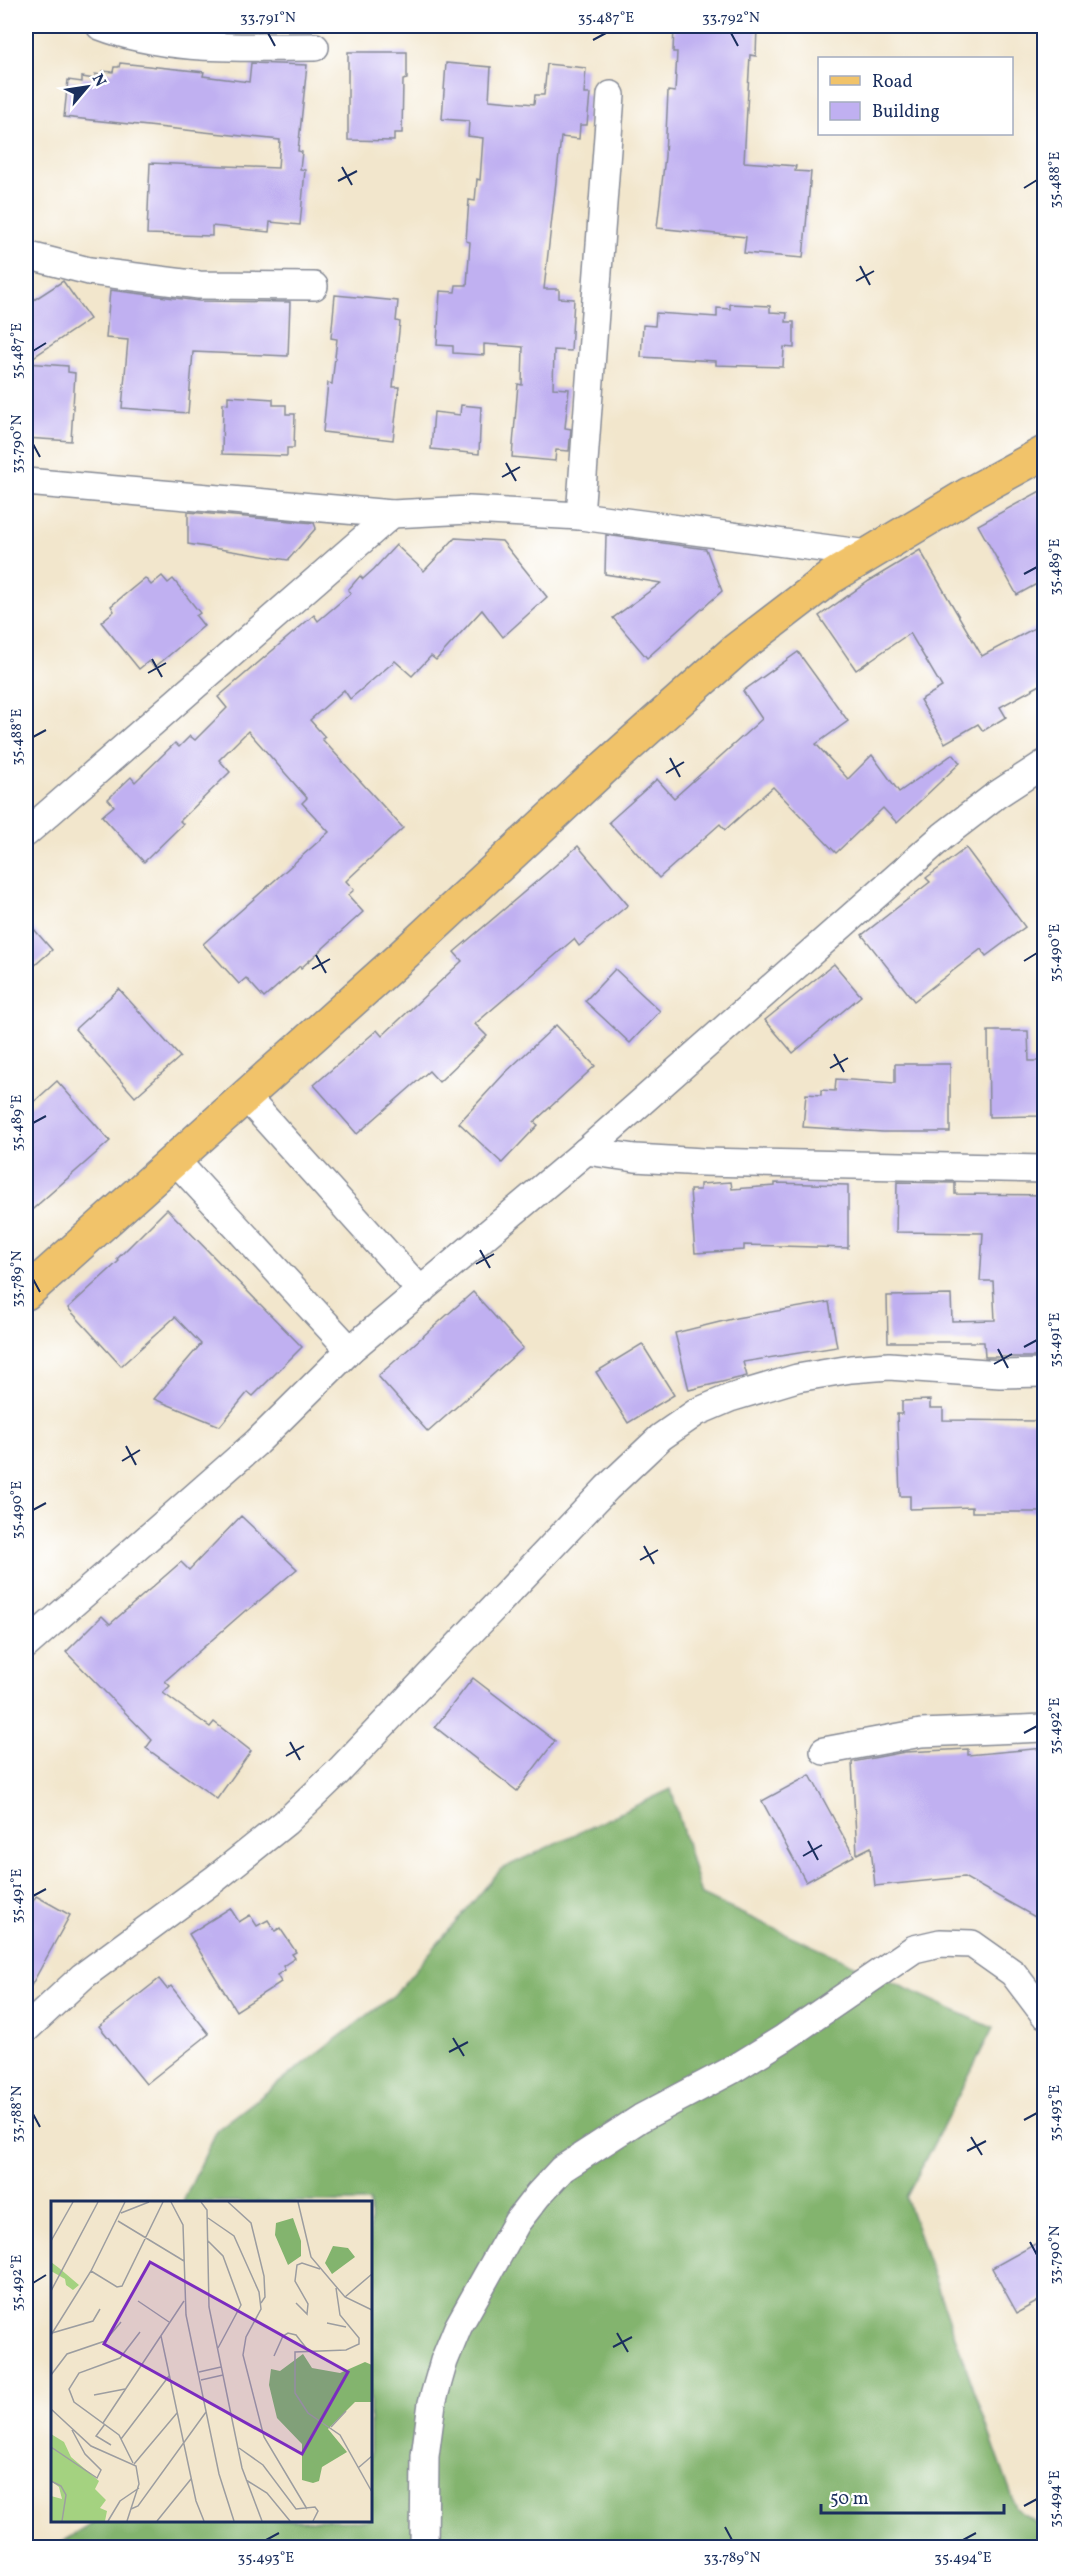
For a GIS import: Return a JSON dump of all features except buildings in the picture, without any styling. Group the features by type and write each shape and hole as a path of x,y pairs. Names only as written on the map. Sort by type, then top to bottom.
{"main road":[{"path":"26,1293 246,1097 737,649 821,584 868,554 1044,453"}],"street":[{"path":"100,26 128,36 157,41 224,47 315,47"},
{"path":"580,516 611,95"},
{"path":"26,255 89,271 199,285 314,286"},
{"path":"26,482 392,514 469,510 580,516 868,554"},
{"path":"30,823 392,514"},
{"path":"26,1645 257,1442 350,1350 586,1151 943,836 995,796 1044,764"},
{"path":"246,1097 421,1291"},
{"path":"586,1151 703,1162 1044,1169"},
{"path":"175,1160 350,1350"},
{"path":"26,2029 83,1977 216,1878 286,1821 338,1772 607,1488 661,1437 698,1412 730,1398 797,1378 851,1369 889,1366 990,1373 1044,1373"},
{"path":"824,1751 921,1733 1044,1728"},
{"path":"424,2547 425,2456 432,2403 444,2361 458,2327 517,2222 562,2169 641,2118 732,2070 914,1949 940,1943 972,1944 1013,1973 1044,2014"}],"green space":[{"path":"671,1789 701,1895 993,2028 906,2198 1016,2508 1044,2529 1044,2547 51,2548 95,2522 372,2522 372,2201 183,2201 217,2130 394,1995 501,1869"}]}
